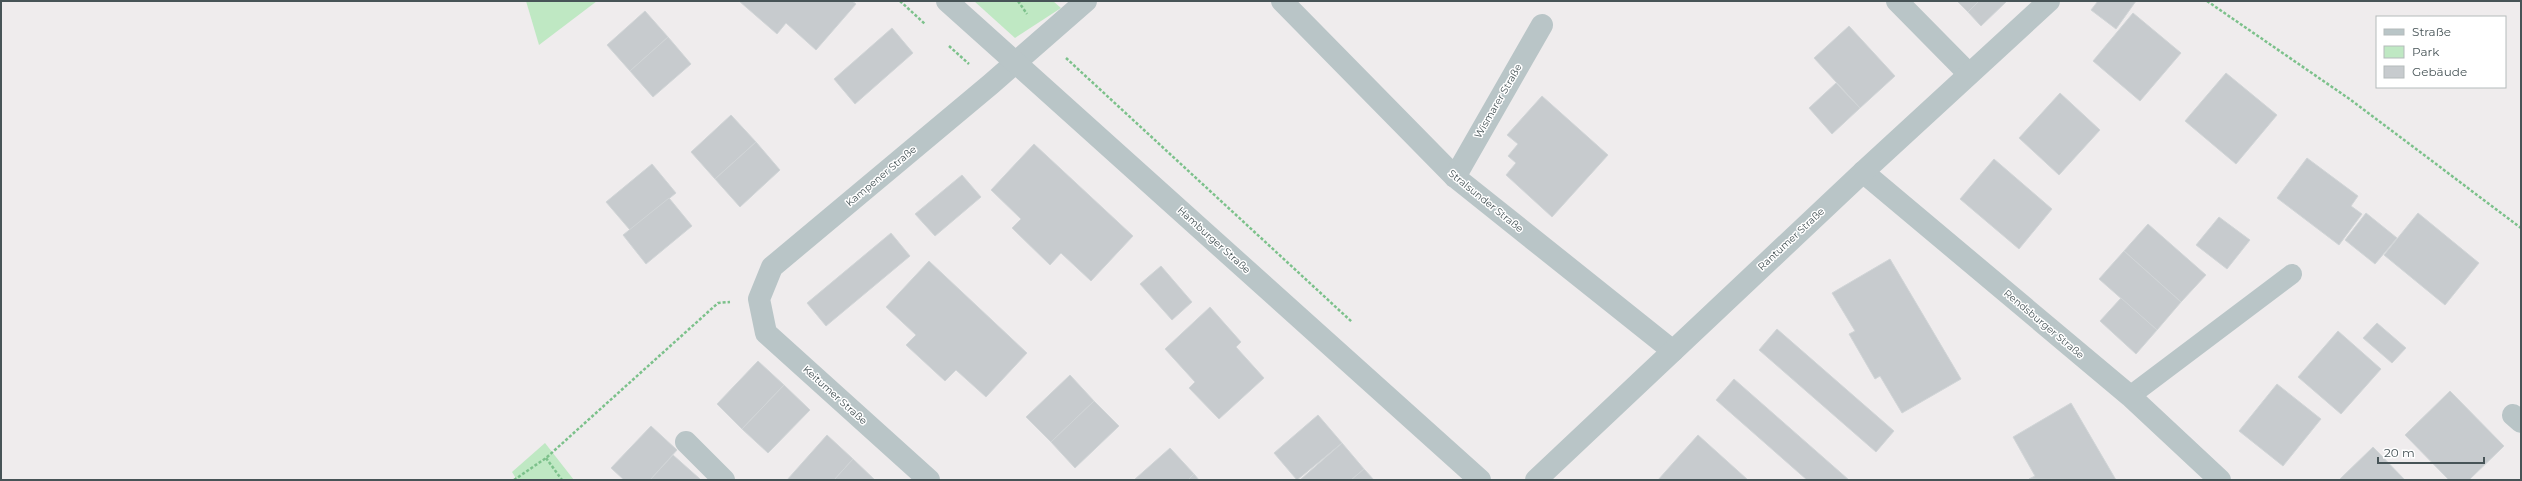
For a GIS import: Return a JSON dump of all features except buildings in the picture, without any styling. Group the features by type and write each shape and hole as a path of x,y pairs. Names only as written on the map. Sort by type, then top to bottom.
{"street":[{"name":"Hamburger Straße","path":"947,1 1480,480"},
{"name":"Kampener Straße","path":"759,299 772,267 1016,63 1043,37 1086,1"},
{"name":"Stralsunder Straße","path":"1282,1 1455,177 1673,351"},
{"path":"1897,1 1969,74"},
{"name":"Rantumer Straße","path":"1536,480 1863,172 2049,1"},
{"name":"Wismarer Straße","path":"1455,177 1542,25"},
{"name":"Rendsburger Straße","path":"1863,172 2130,396 2220,480"},
{"name":"Keitumer Straße","path":"759,299 766,333 929,480"},
{"path":"686,442 724,480"}],"lane":[{"path":"2130,396 2292,274"}],"path":[{"path":"2208,1 2351,100 2521,228"},
{"path":"1043,37 1354,323"},
{"path":"514,480 546,458 718,303 759,299"},
{"path":"546,458 562,480"}],"green space":[{"path":"526,1 597,1 539,45"},
{"path":"974,1 1053,1 1061,8 1015,38"},
{"path":"545,443 574,480 517,480 512,472"}]}
